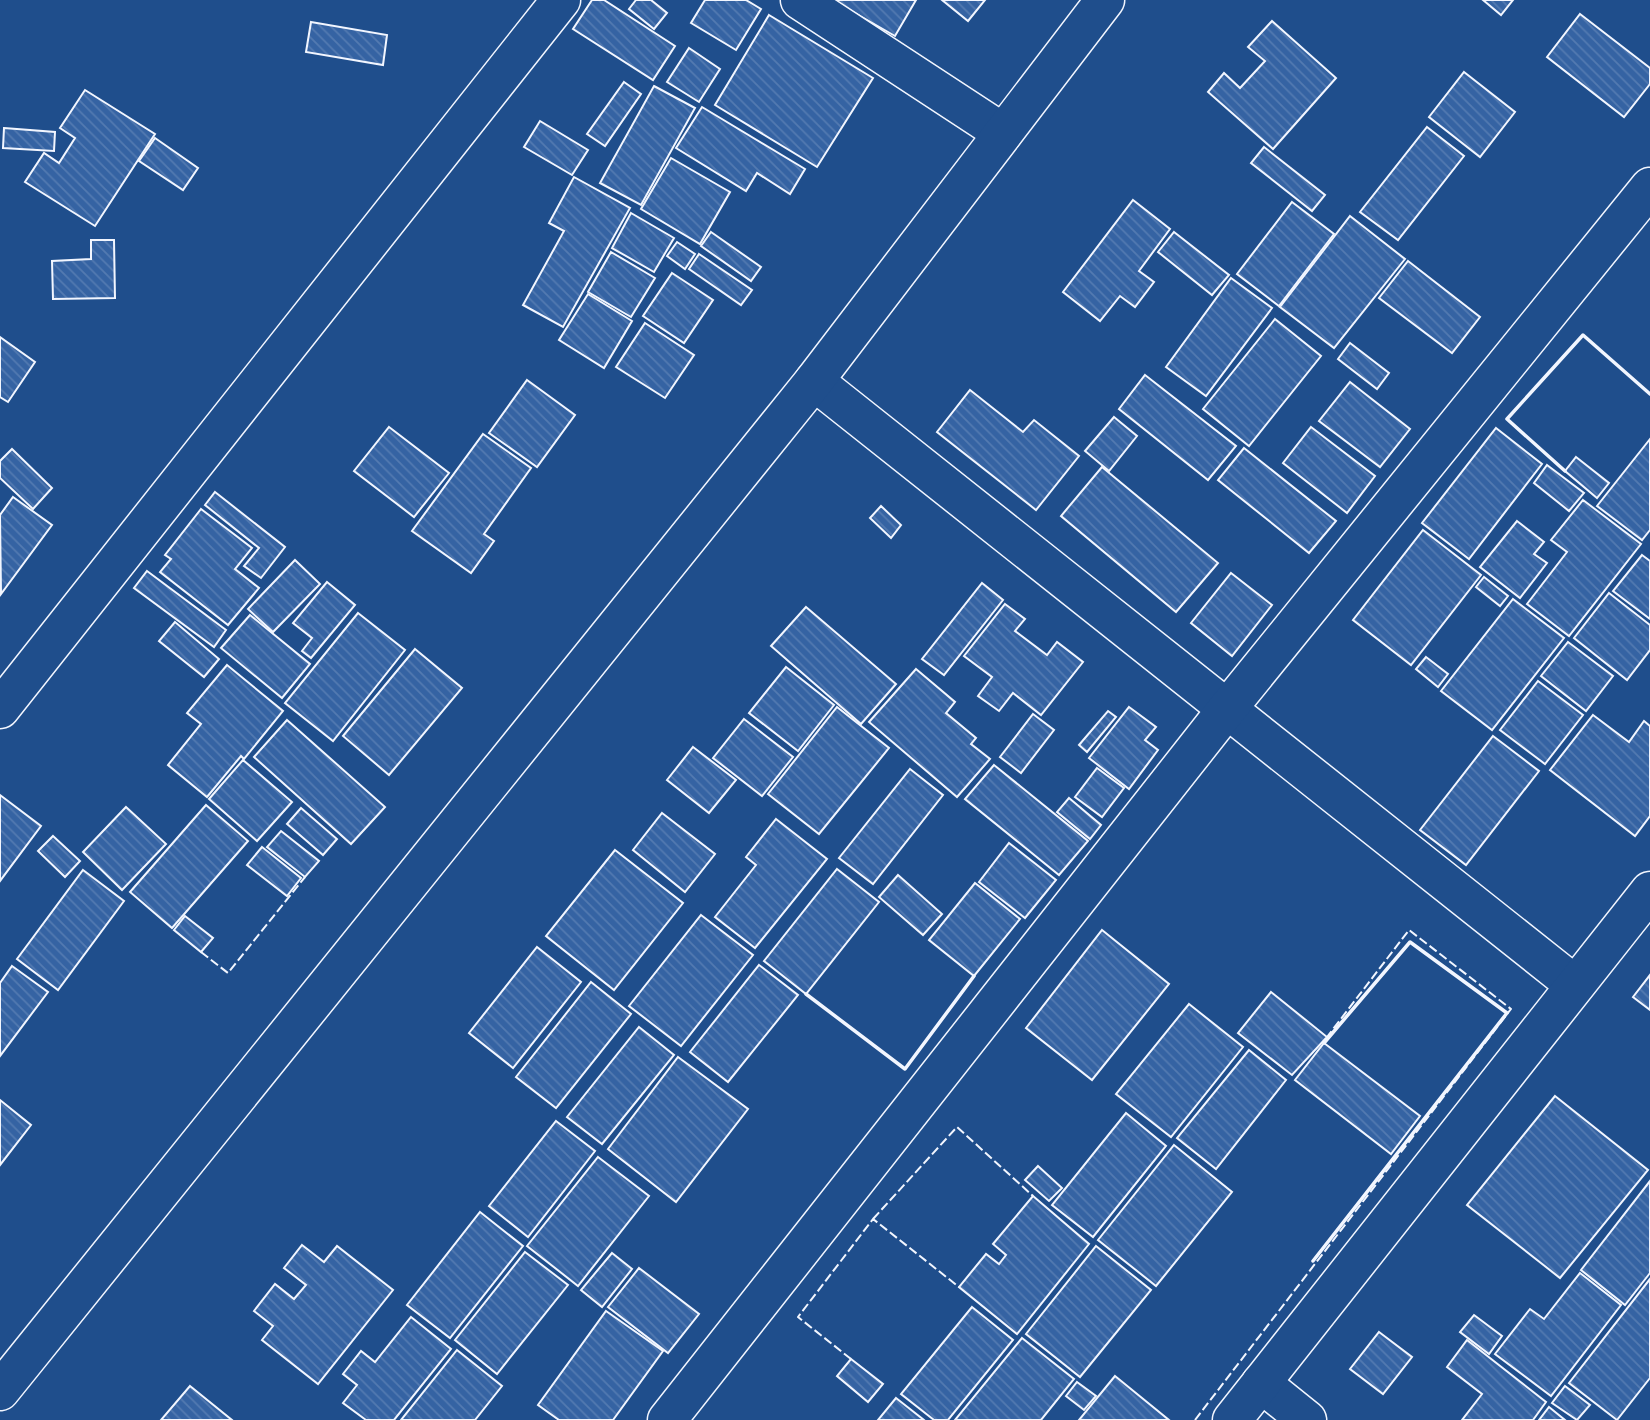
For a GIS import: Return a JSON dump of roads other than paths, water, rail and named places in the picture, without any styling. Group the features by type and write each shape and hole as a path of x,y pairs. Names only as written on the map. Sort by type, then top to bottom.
{"street":[{"path":"0,709 561,0"},
{"path":"800,0 1003,133"},
{"path":"0,1391 814,381 1105,0"},
{"path":"667,1420 1227,709 1650,187"},
{"path":"814,381 1576,985"},
{"path":"1232,1420 1650,891"},
{"path":"1261,1383 1307,1420"}]}
